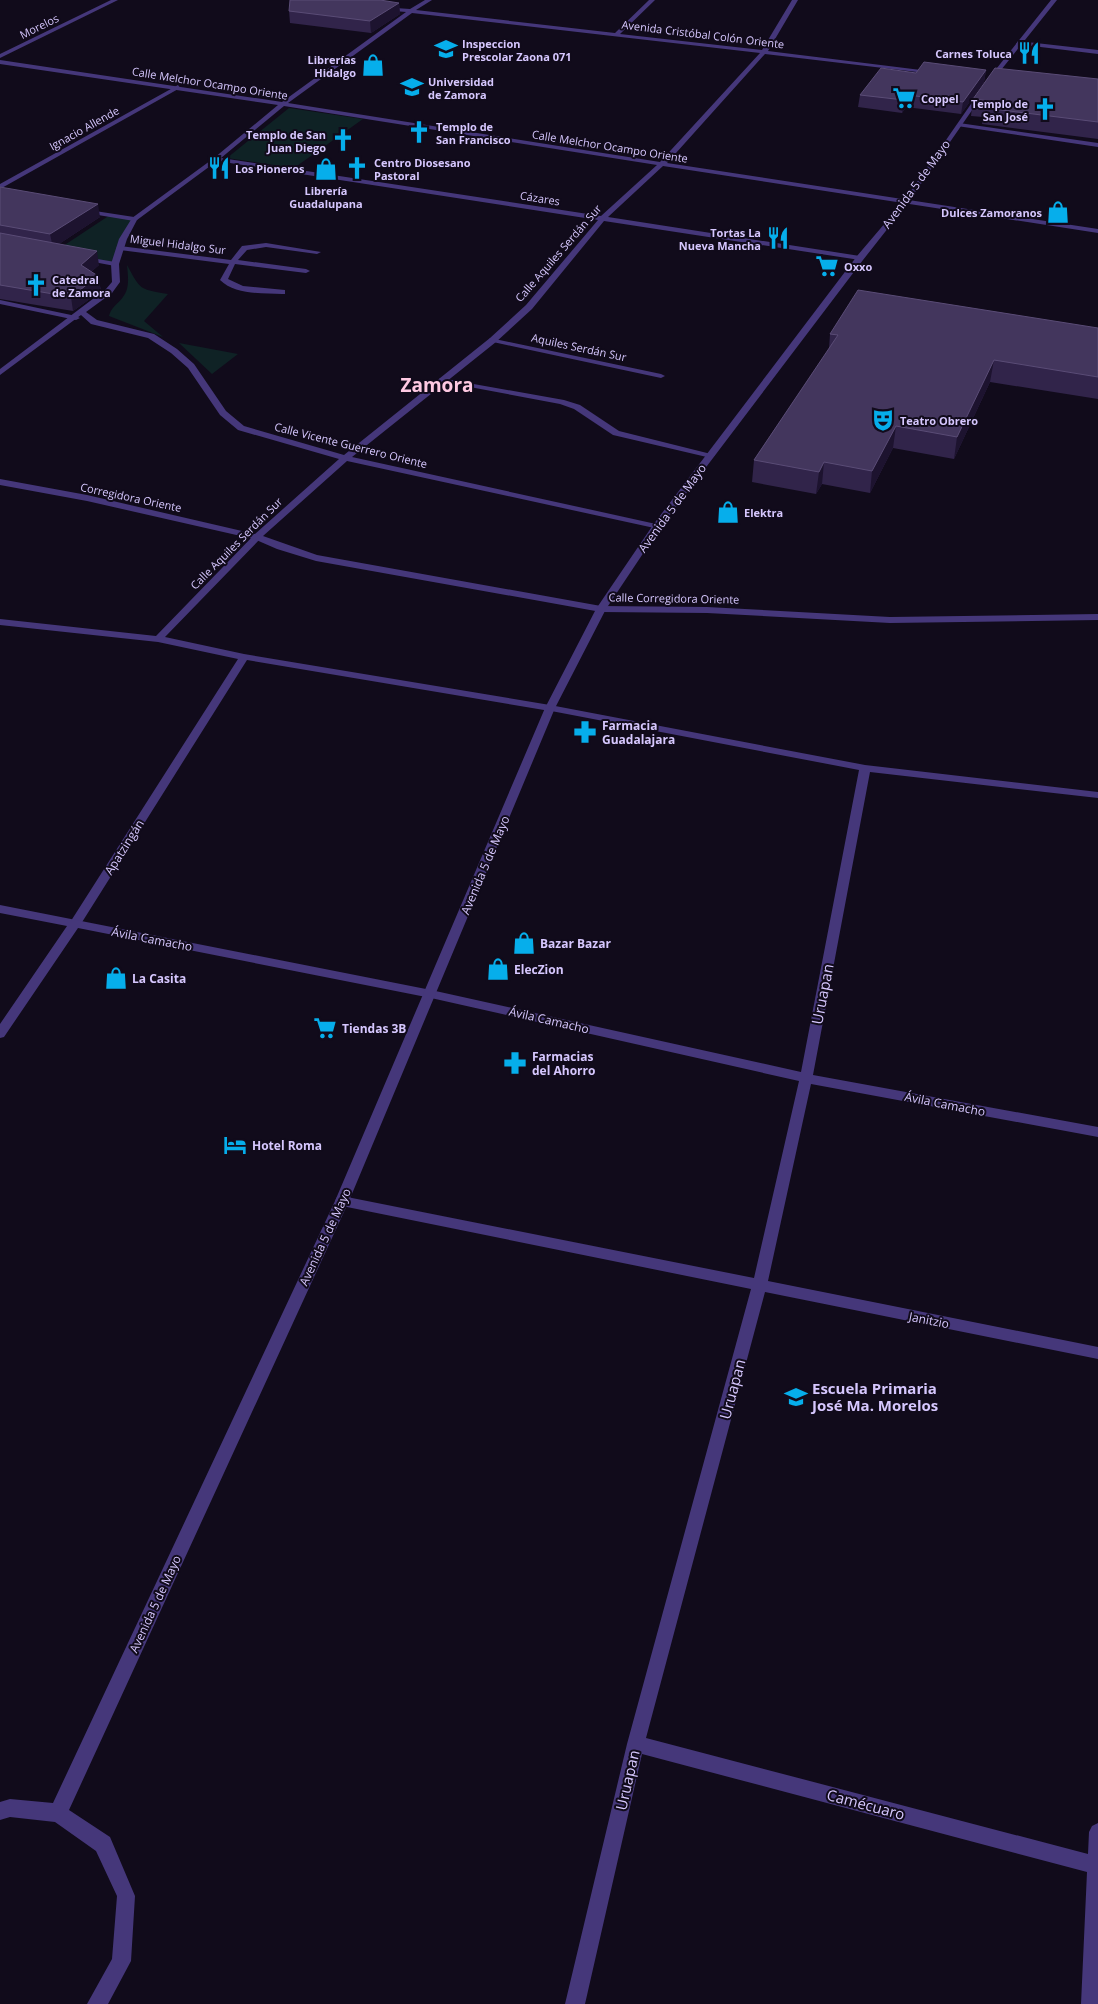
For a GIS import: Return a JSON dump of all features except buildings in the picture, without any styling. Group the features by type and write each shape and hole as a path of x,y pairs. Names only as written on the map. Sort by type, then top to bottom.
{"street":[{"name":"Morelos","path":"0,56 114,0"},
{"path":"0,373 109,291 116,282 115,264 120,248 134,219 216,159 283,104 429,0"},
{"path":"616,34 652,0"},
{"name":"Calle Aquiles Serdán Sur","path":"158,639 257,537 346,458 493,340 529,307 603,218 661,165 765,52 795,0"},
{"name":"Avenida 5 de Mayo","path":"58,1813 342,1201 431,994 550,708 601,609 656,527 860,258 905,203 991,79 1054,0"},
{"name":"Avenida Cristóbal Colón Oriente","path":"372,7 942,73"},
{"path":"1018,43 1098,52"},
{"name":"Calle Melchor Ocampo Oriente","path":"0,62 178,87 661,165 1098,231"},
{"path":"981,78 1000,80"},
{"name":"Ignacio Allende","path":"0,187 178,87"},
{"path":"958,124 1098,144"},
{"name":"Cázares","path":"216,159 860,258"},
{"path":"74,209 134,219"},
{"name":"Miguel Hidalgo Sur","path":"282,292 228,284 224,280 233,262 245,248 254,245 317,252"},
{"name":"Miguel Hidalgo Sur","path":"120,248 306,271"},
{"path":"78,257 115,264"},
{"name":"Calle Vicente Guerrero Oriente","path":"0,302 79,315 94,322 151,336 174,351 191,366 223,413 241,428 346,458 656,527"},
{"name":"Aquiles Serdán Sur","path":"493,340 661,376"},
{"path":"443,380 561,402 577,407 616,433 711,455"},
{"name":"Corregidora Oriente","path":"0,482 86,498 257,537"},
{"name":"Calle Corregidora Oriente","path":"257,537 280,547 316,558 601,609 707,610 890,620 1098,617"},
{"path":"0,622 158,639 244,657 550,708 865,768 1098,796"},
{"name":"Apatzingán","path":"0,1034 75,924 244,657"},
{"name":"Uruapan","path":"575,2004 636,1744 759,1286 806,1078 865,768"},
{"name":"Ávila Camacho","path":"0,909 431,994 806,1078 1098,1132"},
{"name":"Janitzio","path":"342,1201 1098,1353"},
{"name":"Camécuaro","path":"636,1744 1096,1865"},
{"path":"0,1811 10,1808 58,1813 103,1844 126,1896 121,1961 97,2004"},
{"path":"1091,2004 1098,1832"}],"green space":[{"path":"289,108 363,119 294,168 227,158"},
{"path":"110,215 134,219 115,264 54,252"},
{"path":"127,265 135,280 142,287 168,294 144,321 163,337 109,316 111,310 127,290"},
{"path":"179,343 238,354 212,374"}],"place":[{"name":"Inspeccion Prescolar Zaona 071","path":"446,49"},
{"name":"Carnes Toluca","path":"1029,53"},
{"name":"Librerías Hidalgo","path":"373,65"},
{"name":"Universidad de Zamora","path":"412,87"},
{"name":"Coppel","path":"904,98"},
{"name":"Templo de San José","path":"1045,109"},
{"name":"Templo de San Francisco","path":"419,132"},
{"name":"Templo de San Juan Diego","path":"343,140"},
{"name":"Los Pioneros","path":"219,168"},
{"name":"Centro Diosesano Pastoral","path":"357,168"},
{"name":"Librería Guadalupana","path":"326,169"},
{"name":"Dulces Zamoranos","path":"1058,212"},
{"name":"Tortas La Nueva Mancha","path":"778,238"},
{"name":"Oxxo","path":"827,266"},
{"name":"Catedral de Zamora","path":"36,285"},
{"name":"Teatro Obrero","path":"883,420"},
{"name":"Elektra","path":"728,512"},
{"name":"Farmacia Guadalajara","path":"585,732"},
{"name":"Bazar Bazar","path":"524,943"},
{"name":"ElecZion","path":"498,969"},
{"name":"La Casita","path":"116,978"},
{"name":"Tiendas 3B","path":"325,1028"},
{"name":"Farmacias del Ahorro","path":"515,1063"},
{"name":"Hotel Roma","path":"235,1145"},
{"name":"Escuela Primaria José Ma. Morelos","path":"796,1397"}],"district":[{"name":"Zamora","path":"437,385"}]}
